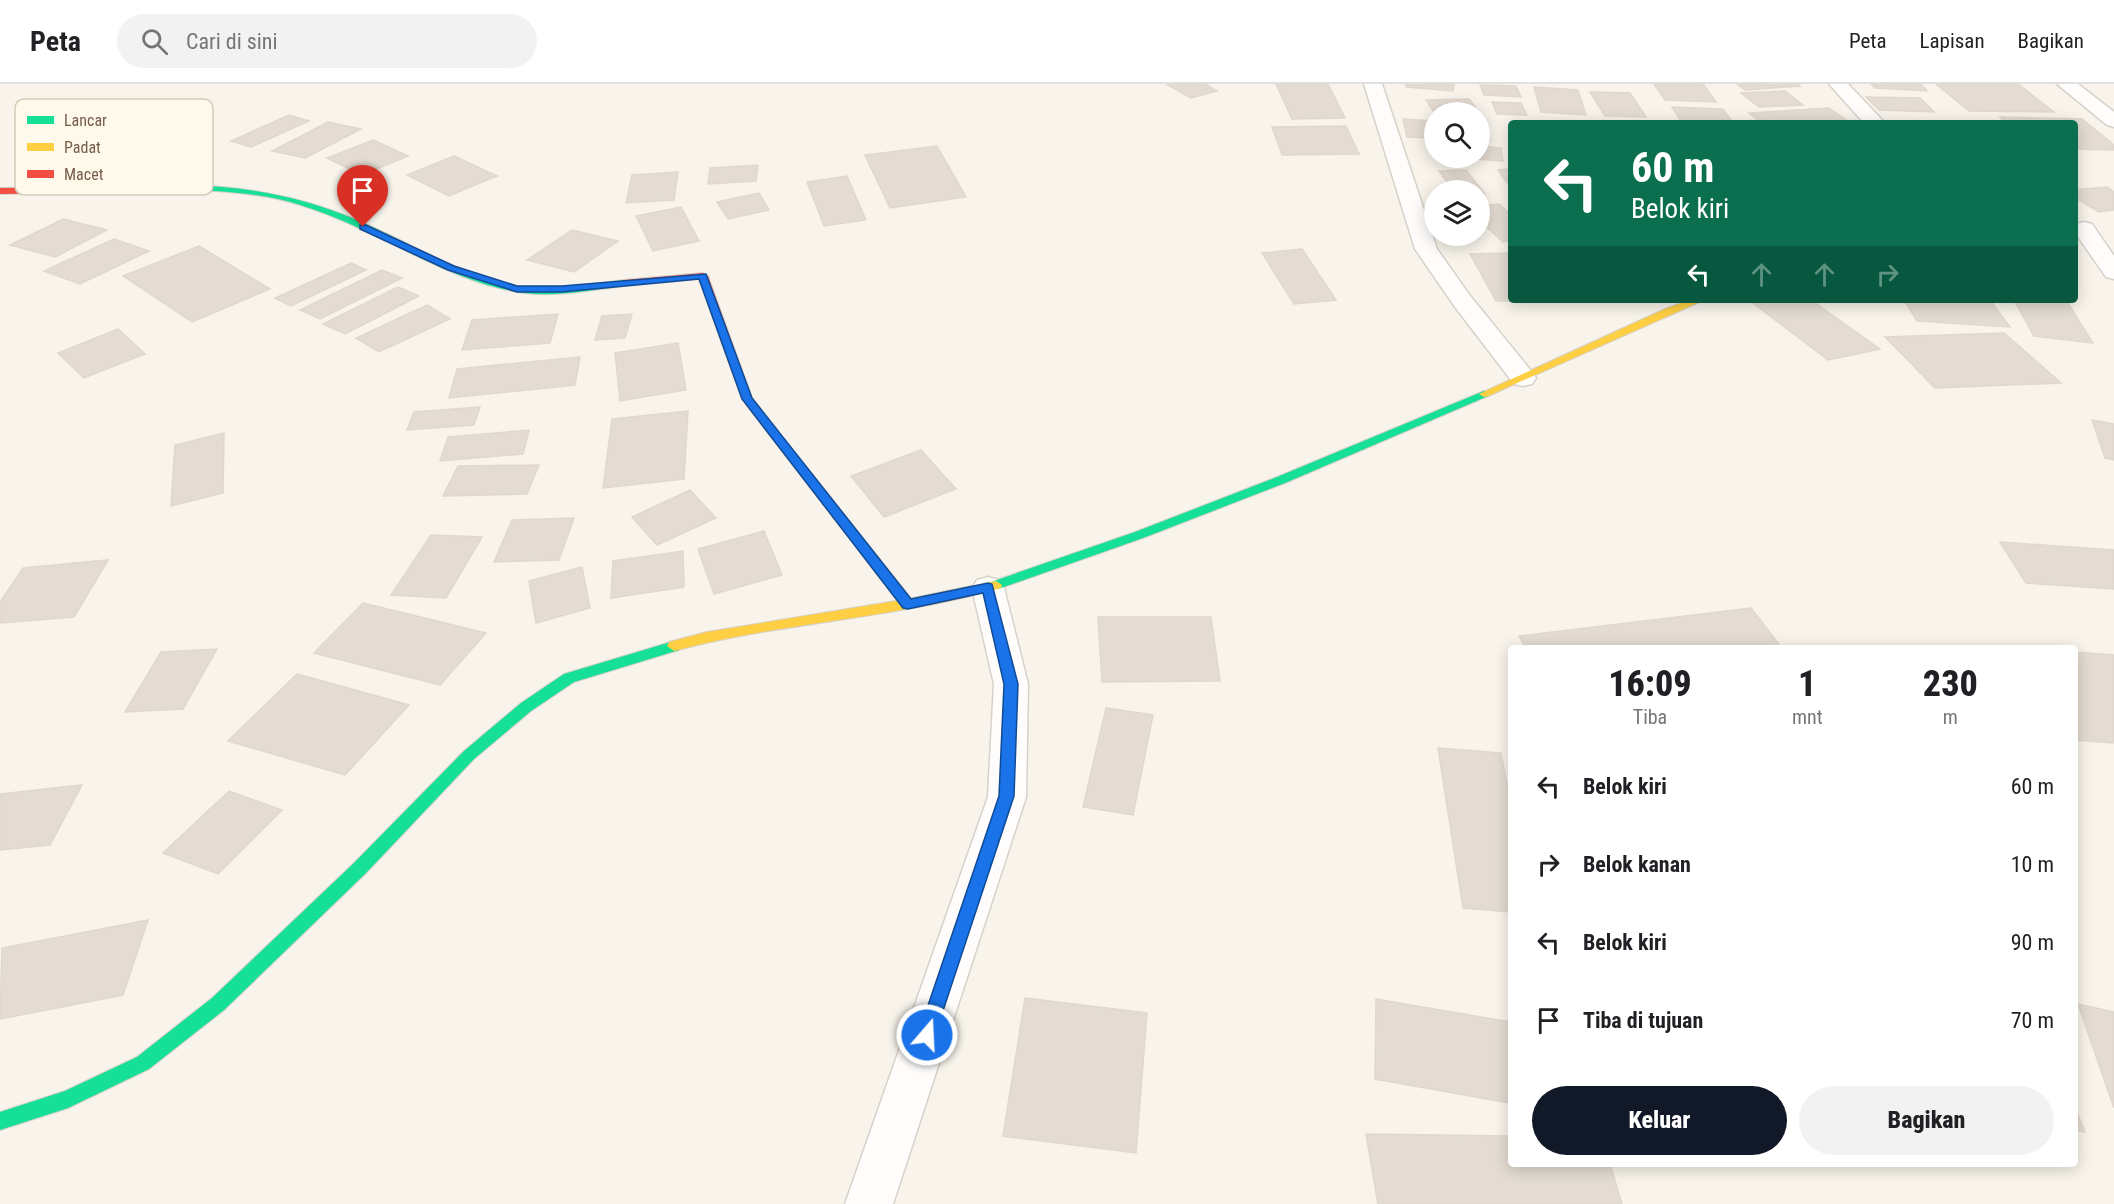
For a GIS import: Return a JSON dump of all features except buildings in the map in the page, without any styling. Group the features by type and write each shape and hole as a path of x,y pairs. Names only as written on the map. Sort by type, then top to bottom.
{"street":[{"path":"1373,84 1426,249 1463,302 1523,378"},
{"path":"1838,84 1872,120"},
{"path":"2066,84 2114,121"},
{"path":"213,188 266,192 306,204 363,227 451,268 517,289 562,289 703,276 747,399 908,604"},
{"path":"0,190 15,190"},
{"path":"2079,229 2114,229"},
{"path":"2079,229 2114,272"},
{"path":"0,1121 68,1099 143,1063 218,1004 360,868 469,755 526,707 569,678 638,655 707,637 908,604 988,588 1138,535 1281,480 1523,378 1692,303"},
{"path":"868,1204 1007,796 1011,684 988,588"}],"traffic: fast":[{"path":"213,189 243,191 304,203 357,223 461,271 515,288 539,291 624,283"},
{"path":"996,585 1139,535 1281,480 1484,394"},
{"path":"772,431 908,604"},
{"path":"0,1121 68,1099 143,1063 218,1004 360,868 469,755 526,707 569,678 674,646"}],"traffic: slow":[{"path":"1484,394 1691,303"},
{"path":"674,646 707,637 908,604 996,585"}],"traffic: jam":[{"path":"0,191 15,191"},
{"path":"624,283 703,276 747,399 772,431"}],"route":[{"path":"363,227 451,268 517,289 562,289 703,276 747,399 908,604 988,588 1011,684 1007,796 927,1035"}]}
